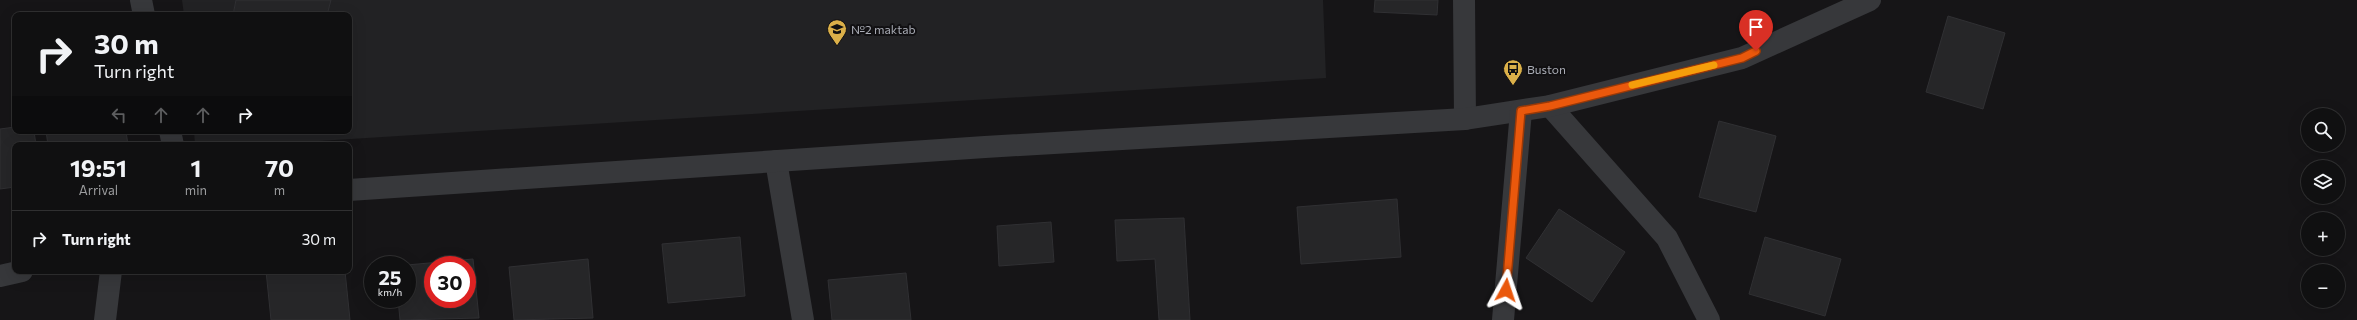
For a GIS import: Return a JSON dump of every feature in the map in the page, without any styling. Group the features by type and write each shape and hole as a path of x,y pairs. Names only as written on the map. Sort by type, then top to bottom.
{"street":[{"path":"141,0 143,12"},
{"path":"1464,0 1465,119"},
{"path":"352,190 776,161 1465,119 1550,106 1742,58 1870,0"},
{"path":"1550,106 1667,238 1709,320"},
{"path":"1503,320 1521,111"},
{"path":"776,161 803,320"},
{"path":"0,276 12,273"},
{"path":"105,320 111,274"}],"shaded area":[{"name":"№2 maktab","path":"182,0 1323,0 1326,78 303,142 195,142 194,134 352,134 352,12 184,12"}],"building":[{"path":"236,0 331,0 328,12 234,12"},
{"path":"1375,0 1438,0 1437,15 1374,12"},
{"path":"1948,16 2005,33 1983,109 1926,92"},
{"path":"1719,121 1776,136 1756,212 1699,197"},
{"path":"12,127 12,134 34,134 36,142 12,142 12,187 0,189 0,129"},
{"path":"46,134 126,134 128,142 48,142"},
{"path":"1397,199 1401,257 1301,264 1297,207"},
{"path":"1559,209 1625,252 1592,302 1526,258"},
{"path":"1184,218 1190,320 1159,320 1155,259 1117,261 1115,220"},
{"path":"1051,222 1054,262 999,266 997,226"},
{"path":"740,237 745,296 668,303 662,244"},
{"path":"1765,237 1841,259 1825,316 1749,294"},
{"path":"588,259 593,318 514,320 509,267"},
{"path":"424,263 424,308 476,308 476,288 479,318 400,320 399,308 416,308 416,264"},
{"path":"906,273 911,320 832,320 828,280"},
{"path":"266,274 345,274 350,320 271,320"}],"slow traffic":[{"path":"1632,85 1714,65"}],"place":[{"name":"№2 maktab","path":"837,46"},
{"name":"Buston","path":"1513,86"}],"route":[{"path":"1506,290 1521,111 1550,106 1742,58 1756,51"}]}
